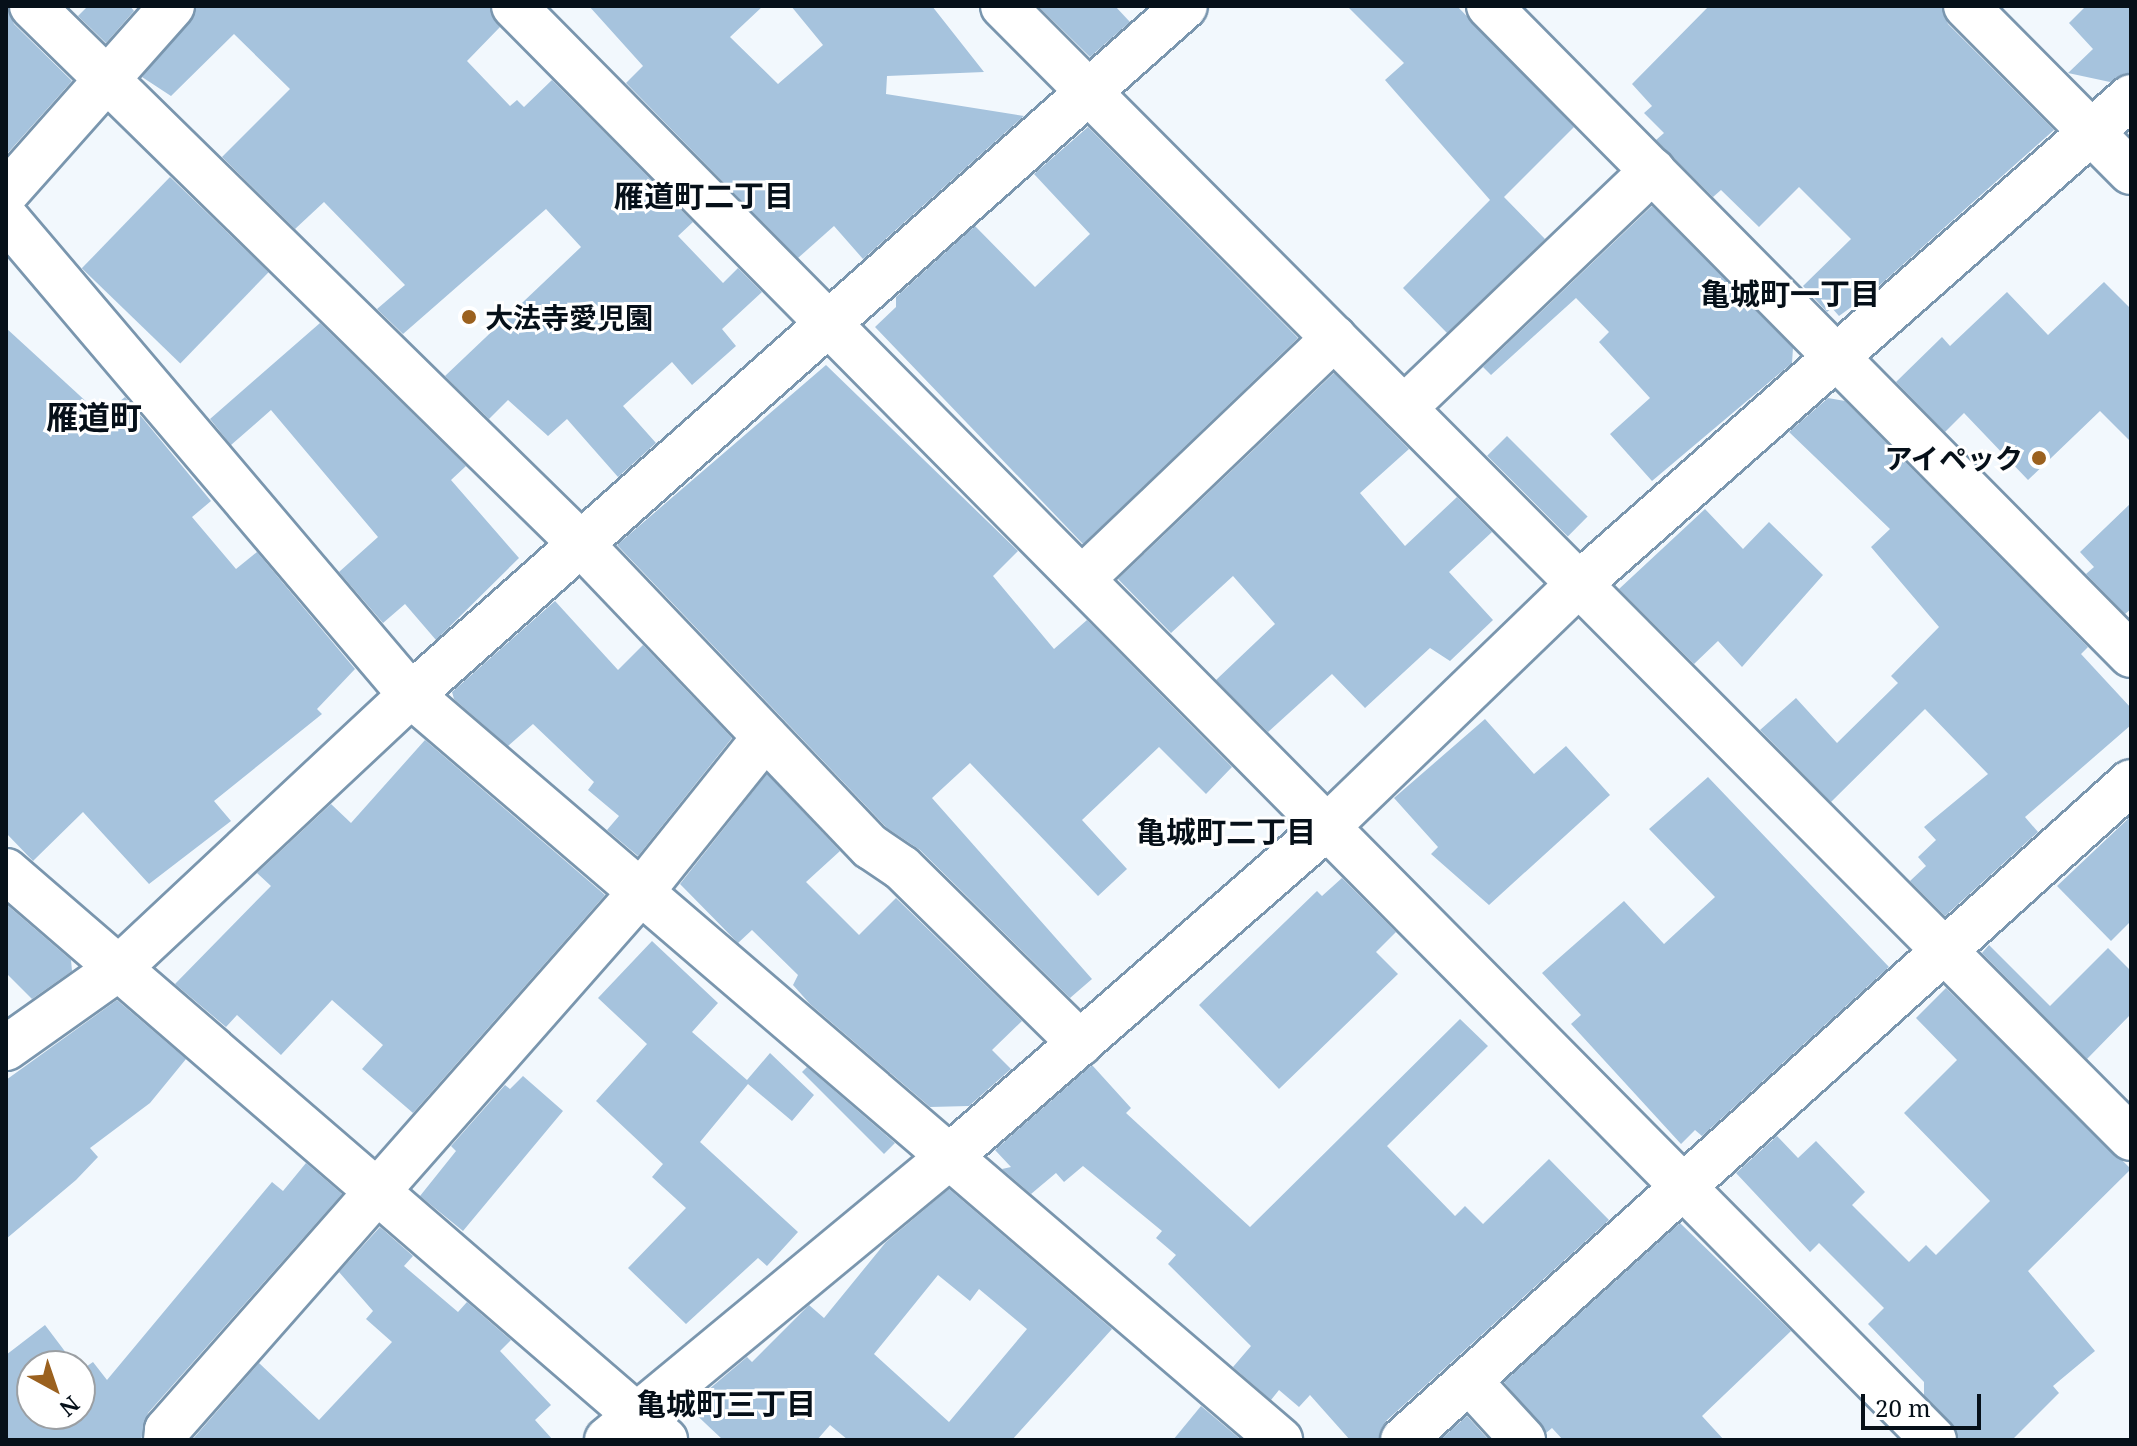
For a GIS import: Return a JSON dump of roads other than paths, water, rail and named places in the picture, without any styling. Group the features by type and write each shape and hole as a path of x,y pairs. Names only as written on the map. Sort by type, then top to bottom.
{"street":[{"path":"32,6 581,544 765,737 1080,1043"},
{"path":"6,193 104,76 172,6"},
{"path":"514,6 1934,1440"},
{"path":"1003,6 2131,1138"},
{"path":"6,1048 119,968 411,695 1092,94 1185,6"},
{"path":"1489,6 2131,655"},
{"path":"1966,6 2131,172"},
{"path":"6,871 378,1192 636,1431 1327,827 1579,584 2131,97"},
{"path":"1404,408 1653,170"},
{"path":"6,218 411,695 1280,1440"},
{"path":"1082,579 1334,338"},
{"path":"166,1440 167,1430 641,892 765,737"},
{"path":"1403,1440 2131,782"},
{"path":"1469,1381 1523,1440"}],"place":[{"name":"大法寺愛児園","path":"469,317"},
{"name":"アイペック","path":"2039,458"}],"district":[{"name":"雁道町二丁目","path":"704,196"},
{"name":"亀城町一丁目","path":"1790,294"},
{"name":"雁道町","path":"94,417"},
{"name":"亀城町二丁目","path":"1226,832"},
{"name":"亀城町三丁目","path":"726,1404"}]}
